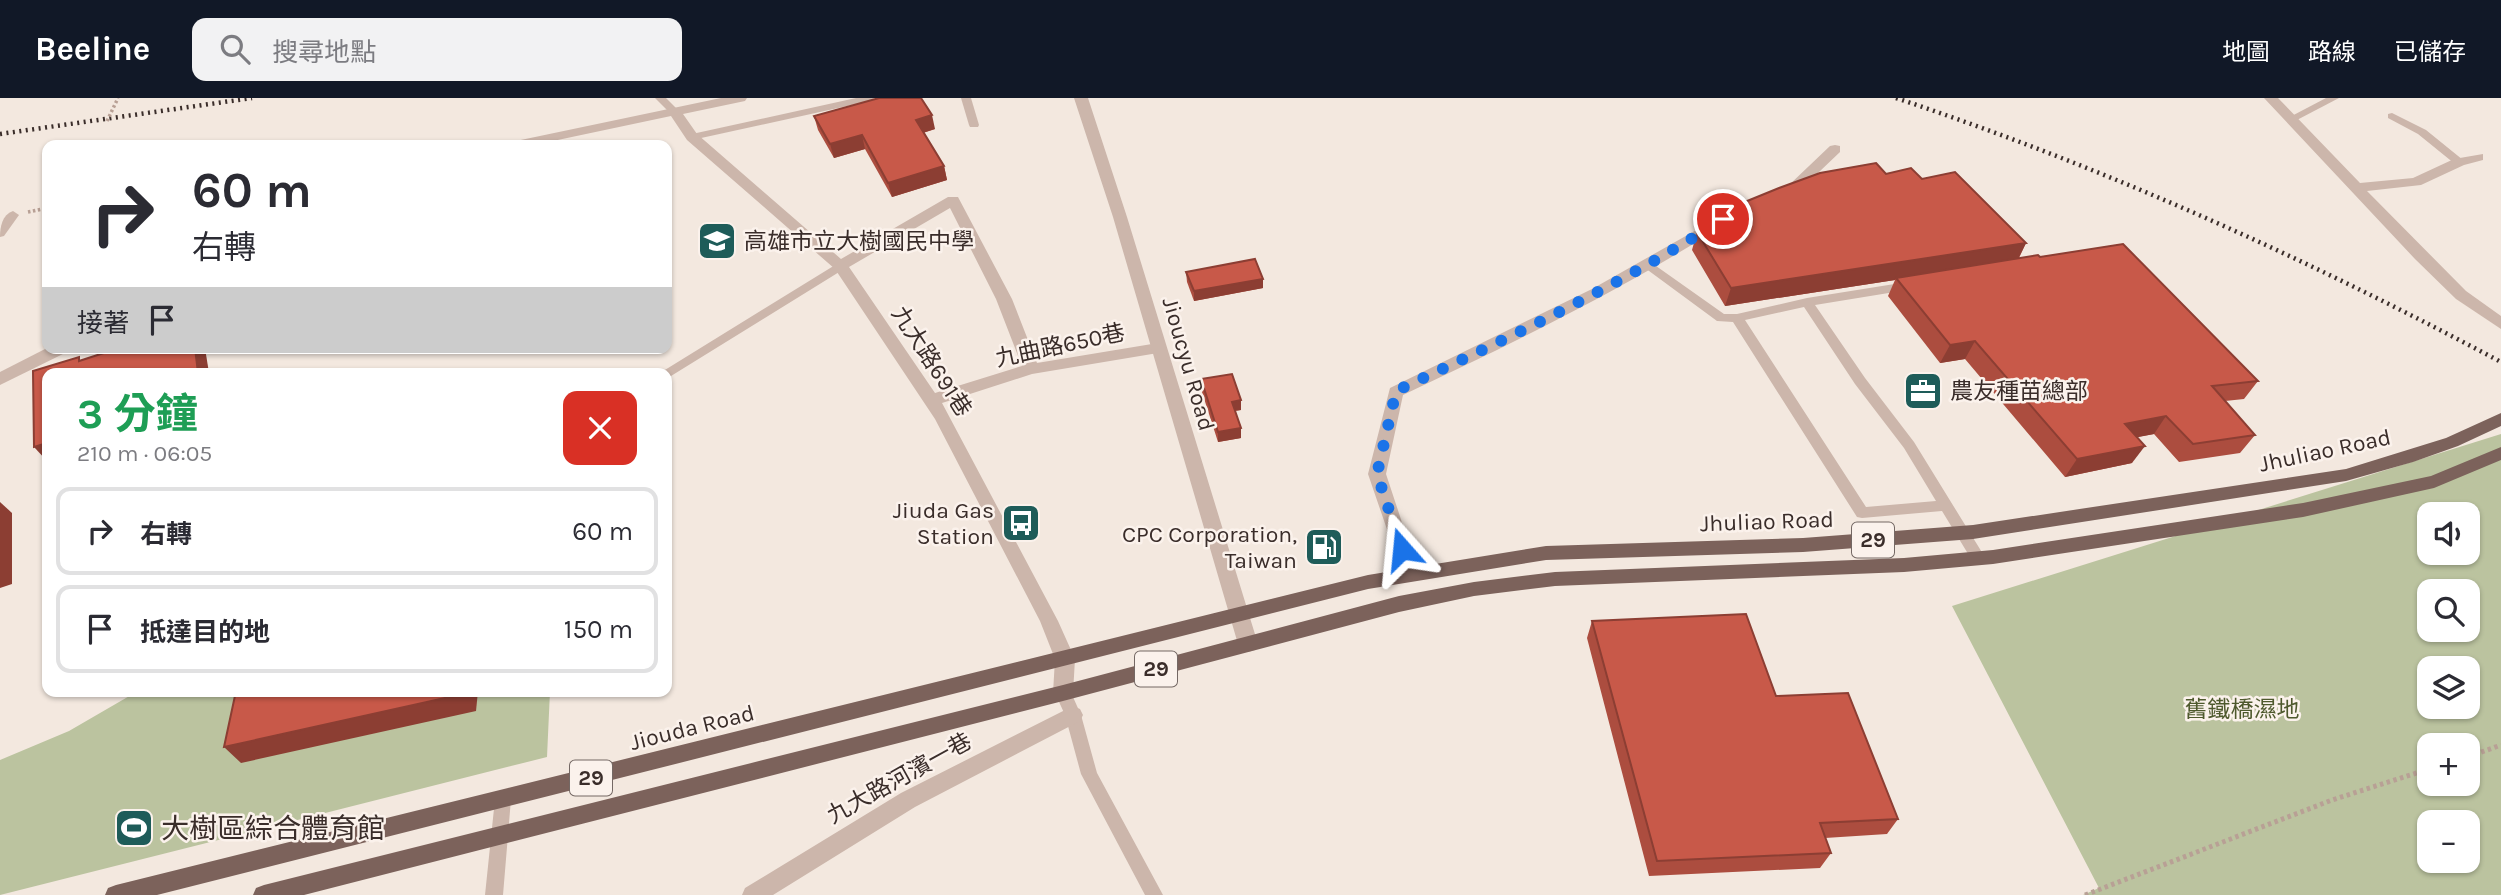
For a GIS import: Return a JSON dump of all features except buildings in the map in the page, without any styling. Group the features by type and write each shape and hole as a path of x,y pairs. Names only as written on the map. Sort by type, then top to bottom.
{"main road":[{"name":"Jhuliao Road","path":"1237,614 1410,574 1545,553 1803,545 1964,533 2346,475 2452,442 2501,419"},
{"name":"29","path":"264,895 1063,693 1399,604 1474,589 1587,578 1904,565 1978,558 2314,508 2434,482 2501,453"},
{"path":"1585,552 1587,578"},
{"name":"Jiouda Road","path":"116,895 1237,614"}],"street":[{"path":"539,140 740,98"},
{"name":"Jioucyu Road","path":"1081,98 1120,217 1248,645"},
{"path":"2271,98 2420,256 2461,295 2501,324"},
{"name":"九大路691巷","path":"674,111 692,137 840,266 942,416 1049,621 1065,659 1063,693"},
{"path":"1765,201 1793,188 1829,158 1835,149"},
{"path":"2357,188 2416,182 2459,162 2478,157"},
{"path":"840,266 953,200 1004,299 1031,369"},
{"path":"1410,574 1377,474 1396,391 1550,319 1649,265 1723,219"},
{"name":"九曲路650巷","path":"931,400 1031,369 1158,348"},
{"path":"0,379 48,354"},
{"name":"九大路河濱一巷","path":"753,895 908,800 1073,715"}],"lane":[{"path":"660,98 674,111"},
{"path":"692,137 870,98"},
{"path":"966,98 974,125"},
{"path":"2291,120 2334,98"},
{"path":"2392,116 2422,132 2459,162"},
{"path":"0,233 13,215"},
{"path":"1649,265 1721,318 1737,318 1807,302 1917,284"},
{"path":"672,369 840,266"},
{"path":"1807,302 1860,381 1909,444 1978,558"},
{"path":"1737,318 1862,513 1945,505"},
{"path":"1063,693 1073,715 1089,774 1154,895"},
{"path":"495,895 503,799"}],"path":[{"path":"107,121 118,98"},
{"path":"2480,753 2501,745"},
{"path":"2085,895 2332,800 2417,773"}],"green space":[{"name":"舊鐵橋濕地","path":"2501,434 2501,895 2083,895 2099,888 1952,606"},
{"name":"大樹區綜合體育館","path":"128,697 550,697 547,757 0,895 0,760 69,731"}],"railway":[{"path":"0,134 252,98"},
{"path":"1896,98 2052,154 2204,217 2354,287 2501,362"}],"place":[{"name":"高雄市立大樹國民中學","path":"717,241"},
{"name":"農友種苗總部","path":"1923,391"},
{"name":"Jiuda Gas Station","path":"1021,523"},
{"name":"CPC Corporation, Taiwan","path":"1324,547"},
{"name":"大樹區綜合體育館","path":"134,828"}],"route":[{"path":"1402,549 1377,474 1396,391 1550,319 1658,260 1723,219"}]}
